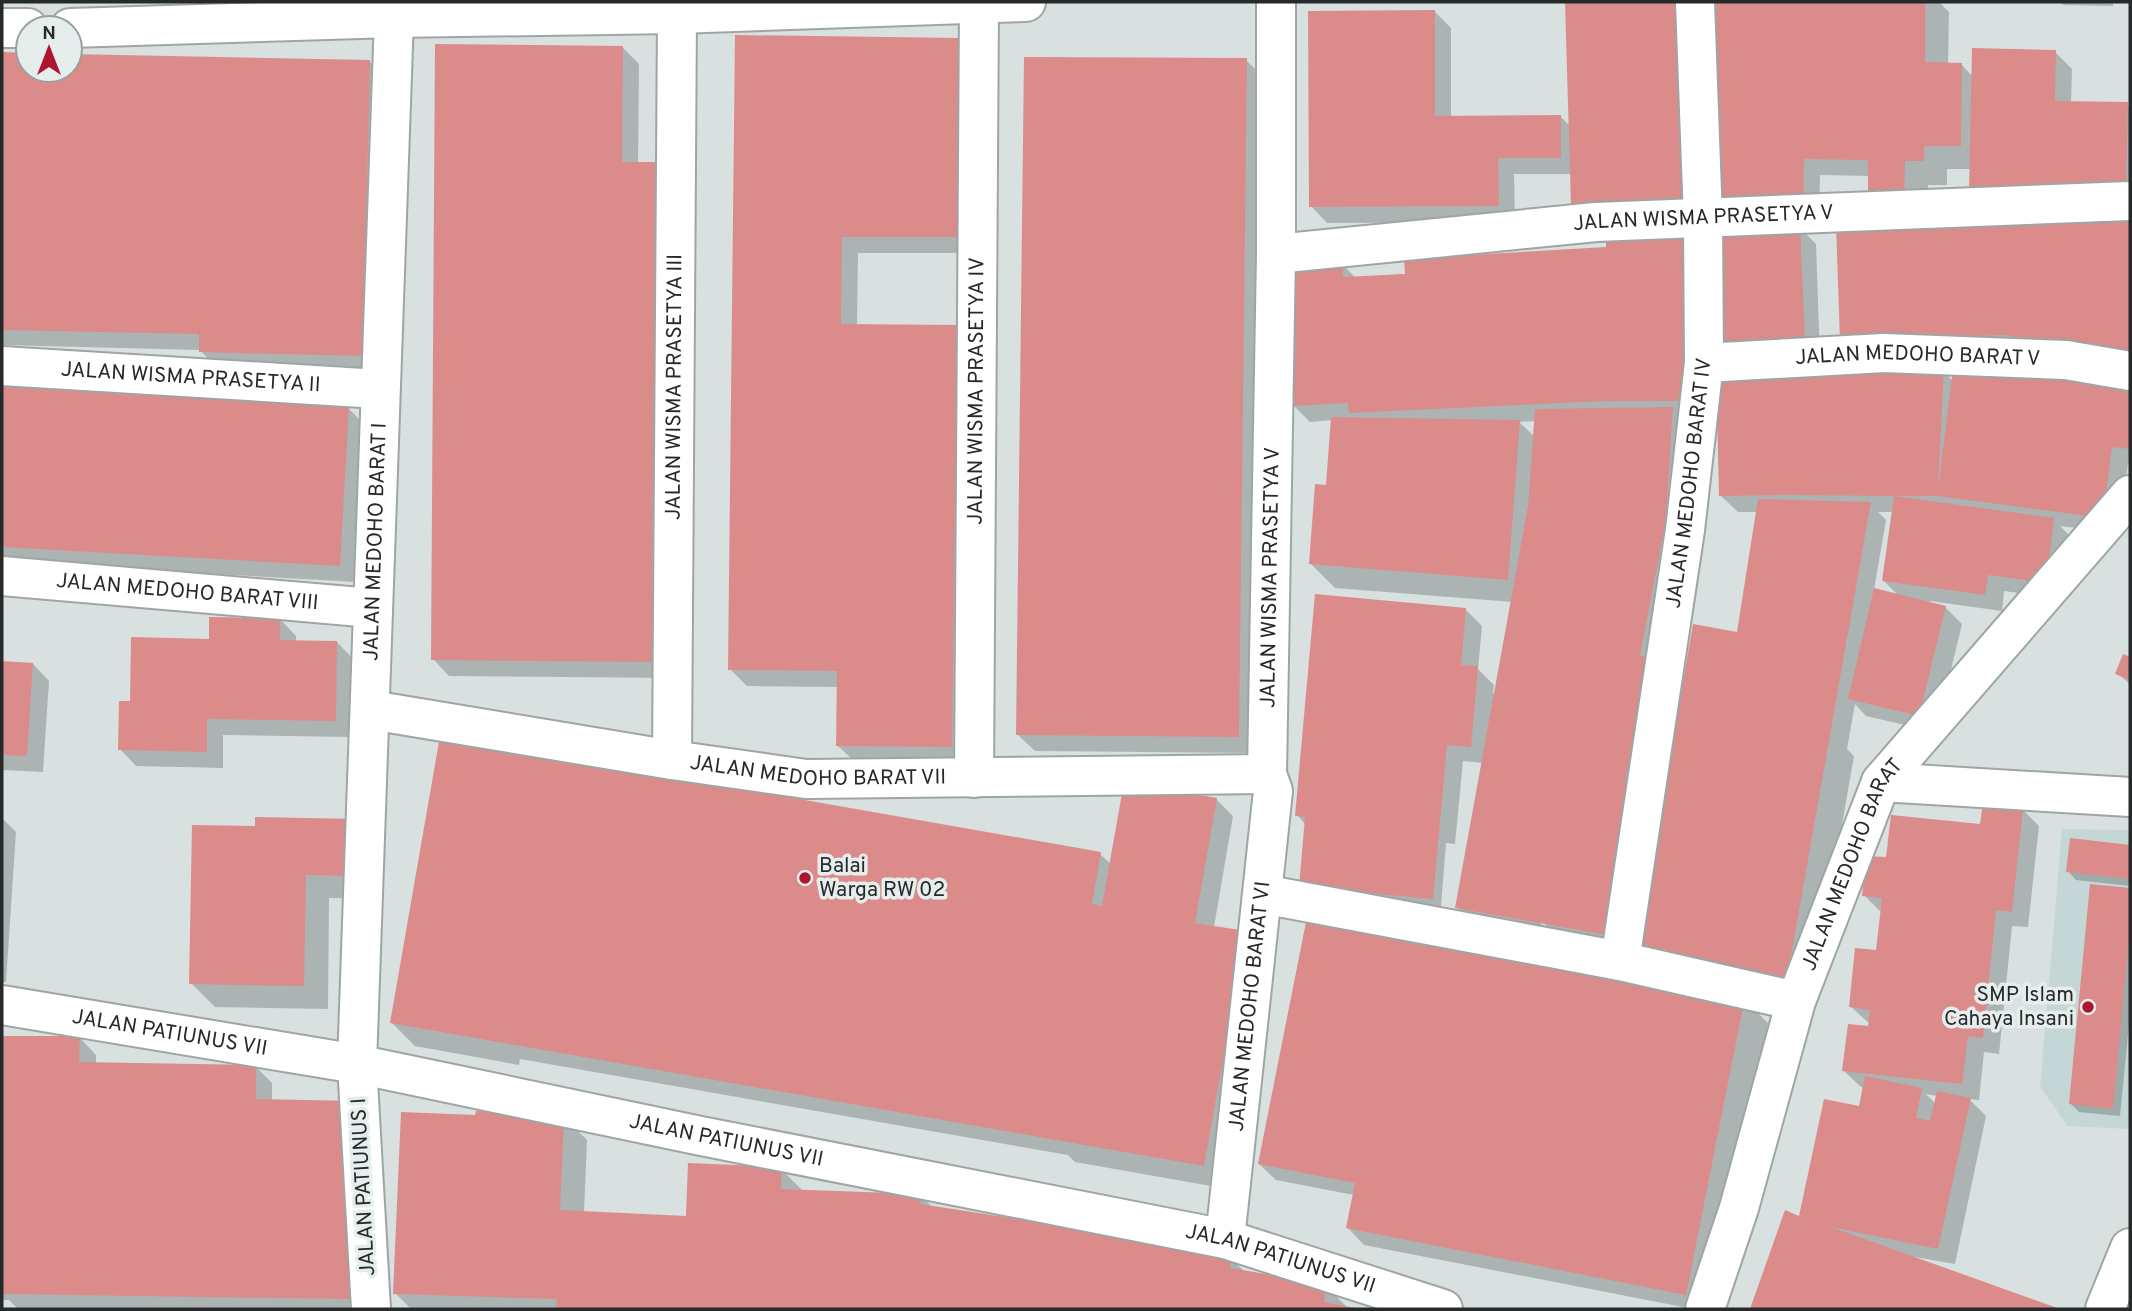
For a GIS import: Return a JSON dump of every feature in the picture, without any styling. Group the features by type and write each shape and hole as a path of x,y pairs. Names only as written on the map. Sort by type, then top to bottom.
{"street":[{"path":"84,28 578,9 677,14 1026,2"},
{"name":"JALAN WISMA PRASETYA V","path":"1267,774 1276,254 1276,2"},
{"name":"JALAN MEDOHO BARAT IV","path":"1620,961 1685,530 1704,363 1703,219 1695,2"},
{"name":"JALAN WISMA PRASETYA IV","path":"974,778 979,5"},
{"name":"JALAN WISMA PRASETYA III","path":"672,760 677,14"},
{"name":"JALAN MEDOHO BARAT I","path":"357,1064 394,18"},
{"name":"JALAN WISMA PRASETYA V","path":"1276,254 1596,222 2130,201"},
{"name":"JALAN MEDOHO BARAT V","path":"1704,363 1884,353 2066,360 2130,371"},
{"name":"JALAN WISMA PRASETYA II","path":"2,366 379,389"},
{"name":"JALAN MEDOHO BARAT","path":"1705,1309 1739,1208 1796,1001 1881,782 2130,495"},
{"name":"JALAN MEDOHO BARAT VIII","path":"2,576 372,608"},
{"name":"JALAN MEDOHO BARAT VII","path":"371,710 672,760 806,779 1267,774"},
{"name":"JALAN MEDOHO BARAT VI","path":"1225,1238 1273,791 1267,774"},
{"path":"1881,782 2130,796"},
{"path":"1263,894 1620,961 1796,1001"},
{"name":"JALAN PATIUNUS VII","path":"2,1005 357,1064 701,1136 1225,1238 1443,1309"},
{"name":"JALAN PATIUNUS I","path":"357,1064 371,1309"},
{"path":"2105,1309 2130,1248"}],"shaded area":[{"name":"SMP Islam Cahaya Insani","path":"2062,829 2130,830 2130,1129 2068,1126 2040,1087"}],"building":[{"path":"1565,2 1683,2 1689,203 1571,205"},
{"path":"1711,2 1925,2 1925,62 1962,63 1961,146 1924,146 1924,161 1905,161 1904,204 1868,204 1868,160 1804,159 1803,210 1709,209"},
{"path":"1435,10 1435,116 1561,115 1561,158 1498,158 1499,206 1309,207 1308,11"},
{"path":"735,35 960,38 958,237 842,237 841,324 957,325 952,747 836,746 837,671 728,670"},
{"path":"435,44 623,46 622,162 656,162 652,575 660,576 659,662 431,660"},
{"path":"1972,48 2056,50 2055,101 2128,102 2126,193 1969,190"},
{"path":"2,52 14,52 14,84 84,84 84,54 370,60 363,356 199,352 199,334 2,330"},
{"path":"1024,57 1247,58 1239,737 1016,735"},
{"path":"2130,209 2130,356 2004,335 1840,341 1836,224"},
{"path":"1800,226 1805,342 1715,346 1710,229"},
{"path":"1606,232 1689,232 1689,401 1606,401 1349,413 1348,403 1292,406 1285,264 1342,261 1343,277 1405,274 1404,259 1606,247"},
{"path":"1954,361 2130,383 2130,449 2112,447 2103,518 1937,496 1719,496 1716,370 1944,369 1938,489"},
{"path":"2,386 349,406 340,566 2,547"},
{"path":"1673,407 1666,519 1640,655 1648,657 1625,782 1635,784 1607,935 1455,908 1528,506 1535,409"},
{"path":"1331,417 1520,420 1508,580 1309,564 1315,484 1326,485"},
{"path":"1894,496 2054,518 2046,583 1988,575 1985,595 1882,581"},
{"path":"1758,499 1871,502 1787,979 1636,952 1693,624 1737,632"},
{"path":"1874,588 1946,606 1919,716 1848,699"},
{"path":"1315,594 1466,608 1461,665 1478,666 1471,747 1447,745 1433,899 1299,887 1305,817 1295,816"},
{"path":"209,617 280,618 280,640 337,641 336,721 207,719 207,752 118,750 119,701 130,701 131,637 209,639"},
{"path":"2123,654 2130,657 2130,680 2115,674"},
{"path":"2,661 33,663 27,756 2,755"},
{"path":"440,736 1101,852 1092,904 1102,906 1124,782 1217,798 1195,923 1246,931 1204,1166 390,1023"},
{"path":"1983,803 2023,808 2012,912 1996,910 1983,1038 1968,1036 1962,1084 1842,1071 1848,1024 1868,1026 1870,1010 1849,1007 1855,948 1876,950 1882,898 1862,896 1866,856 1886,857 1891,815 1980,824"},
{"path":"255,817 358,819 357,876 306,875 304,986 189,984 192,825 255,826"},
{"path":"2070,838 2130,845 2130,879 2066,872"},
{"path":"2090,884 2130,888 2130,927 2113,1109 2069,1104"},
{"path":"1308,912 1745,997 1686,1295 1346,1228 1355,1183 1258,1164"},
{"path":"3,1036 80,1036 79,1062 256,1065 256,1099 353,1101 350,1299 2,1294"},
{"path":"1865,1076 1922,1088 1916,1118 1930,1121 1937,1091 1971,1098 1938,1249 1831,1227 2060,1309 1750,1309 1785,1210 1799,1216 1824,1099 1859,1106"},
{"path":"476,1111 564,1115 560,1210 686,1216 688,1163 781,1167 781,1189 921,1194 920,1204 1070,1227 1232,1257 1230,1268 1326,1284 1324,1302 1360,1309 556,1309 557,1299 393,1294 401,1112 475,1115"}],"place":[{"name":"Balai Warga RW 02","path":"805,878"},
{"name":"SMP Islam Cahaya Insani","path":"2088,1007"}]}
